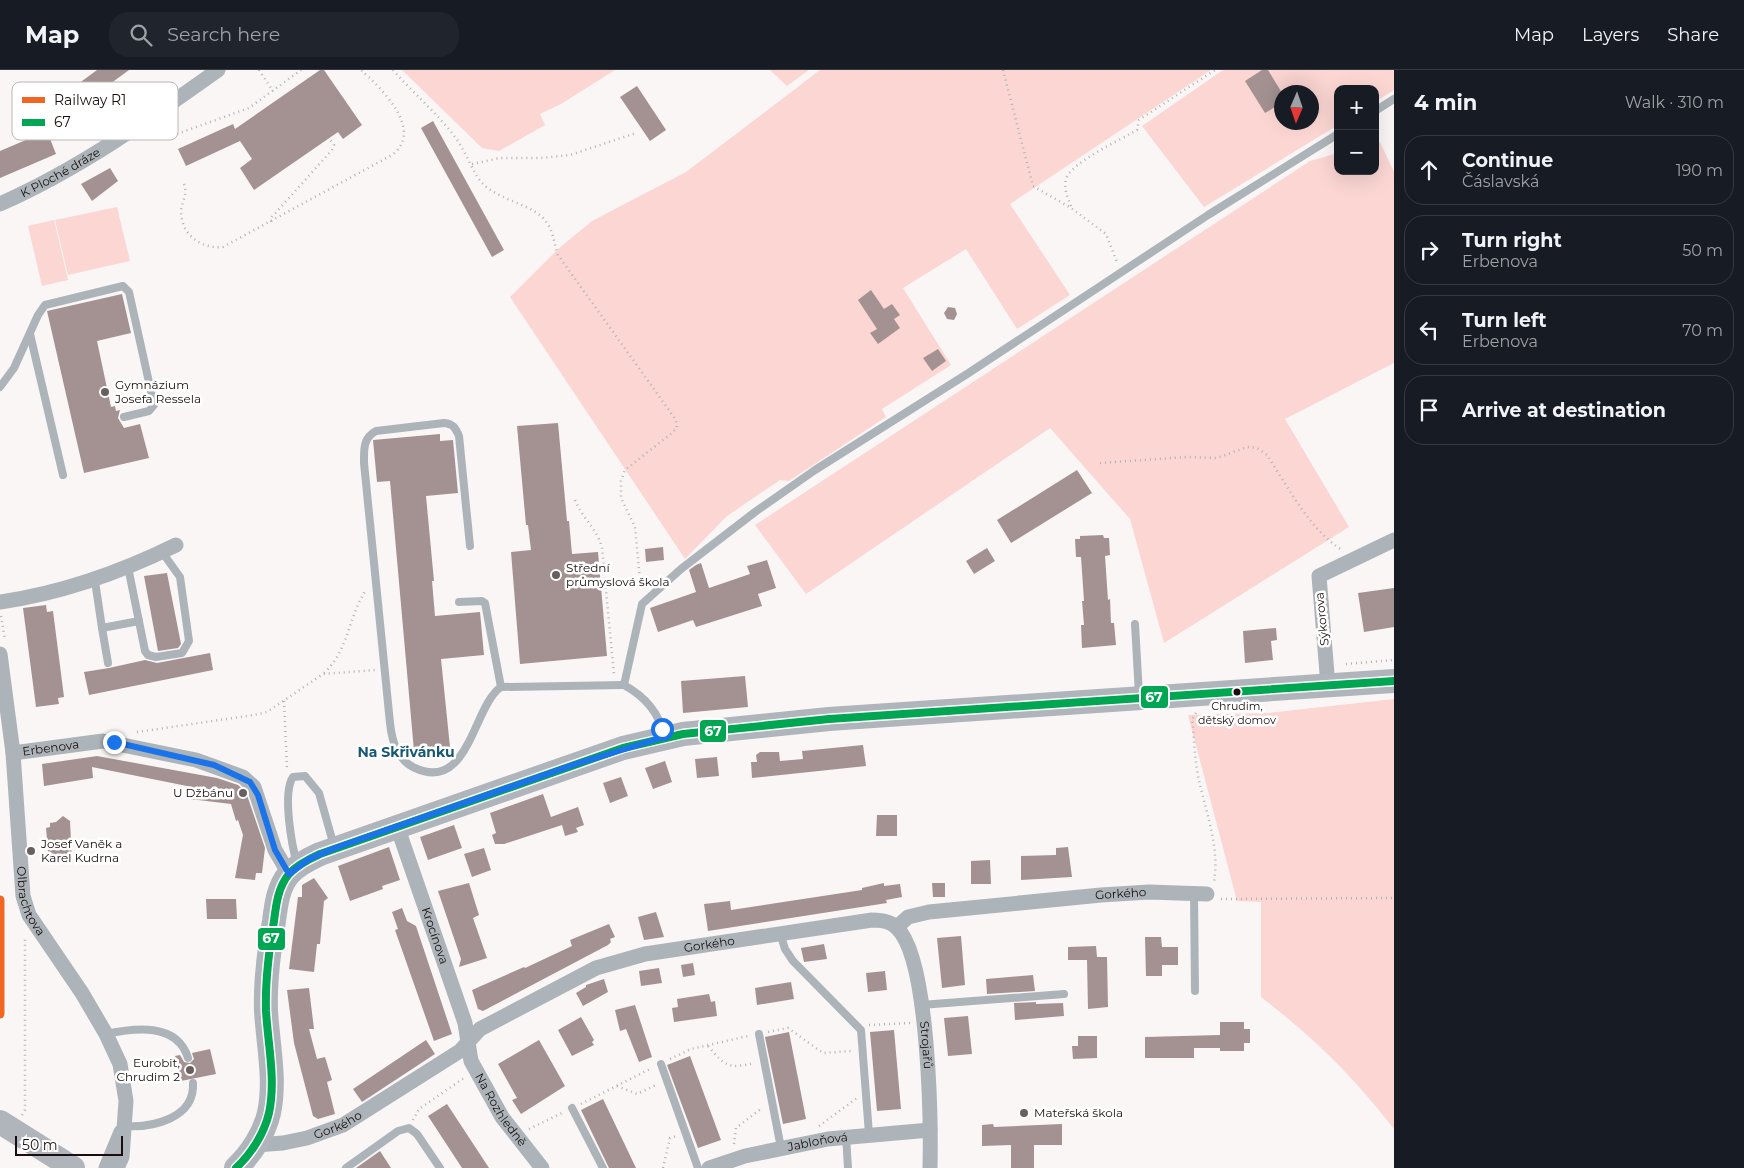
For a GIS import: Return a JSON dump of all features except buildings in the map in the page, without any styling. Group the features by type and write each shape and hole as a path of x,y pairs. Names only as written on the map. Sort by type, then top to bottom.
{"main road":[{"path":"236,1168 255,1145 265,1126 271,1104 272,1080 266,1009 268,962 276,906 281,888 294,870 335,848 614,751 664,737 710,730 828,719 1394,681"},
{"path":"10,1120 73,1168"}],"street":[{"name":"K Ploché dráze","path":"178,98 218,70"},
{"name":"K Ploché dráze","path":"0,204 71,168 118,140"},
{"name":"Sýkorova","path":"1328,686 1319,576 1394,540"},
{"path":"0,602 66,589 95,581 128,568 176,545"},
{"name":"Olbrachtova","path":"2,648 13,753 22,885 29,915 82,993 106,1034 120,1064 126,1088 122,1157 117,1168"},
{"name":"Erbenova","path":"13,753 103,741 196,760 243,777 254,787 275,850 294,870"},
{"name":"Krocínova","path":"397,826 465,1024 467,1046"},
{"name":"Gorkého","path":"255,1145 283,1143 307,1138 342,1125 368,1112 467,1046 480,1029 596,968 615,961 780,933 872,920 887,922 897,927 908,916 929,912 1101,895 1149,892 1201,894"},
{"name":"Strojařů","path":"897,927 910,951 924,1023 930,1130 930,1168"},
{"name":"Na Rozhledně","path":"467,1046 474,1068 494,1106 542,1168"},
{"name":"Olbrachtova","path":"106,1168 124,1126"},
{"name":"Jabloňová","path":"709,1168 737,1162 781,1148 846,1136 930,1130"}],"lane":[{"path":"1379,109 1394,100"},
{"path":"624,686 642,604 681,569 740,523 815,470 1276,171 1334,136"},
{"path":"0,387 14,368 39,313 48,304 120,286 126,287 129,292 154,405 148,411 124,417"},
{"path":"30,334 63,474"},
{"path":"470,546 459,436 456,428 451,424 444,423 376,431 369,435 364,451 385,670 394,742 400,756 407,763 423,771 440,770 457,760 493,695 501,687 624,686 633,690 652,708 657,715 664,737"},
{"path":"128,568 145,651 152,657 182,653 188,647 189,630 180,577 162,552"},
{"path":"95,581 108,663"},
{"path":"459,602 482,600 486,603 501,687"},
{"path":"102,628 139,620"},
{"path":"1135,624 1139,697"},
{"path":"294,870 288,790 293,777 306,776 318,793 335,848"},
{"path":"1195,992 1201,894"},
{"path":"780,933 785,948 793,961 860,1028 870,1134"},
{"path":"921,1005 1064,994"},
{"path":"106,1034 131,1029 158,1031 178,1041 188,1058"},
{"path":"759,1034 781,1148"},
{"path":"661,1064 698,1168"},
{"path":"124,1126 155,1125 171,1118 188,1103 192,1092 192,1083"},
{"path":"572,1108 603,1168"},
{"path":"346,1168 398,1131 409,1128 417,1134 440,1168"},
{"path":"846,1136 848,1168"}],"path":[{"path":"259,70 273,91"},
{"path":"178,133 241,112 301,70"},
{"path":"184,184 186,191 181,210 183,222 189,234 199,243 210,247 223,247 392,155 402,145 404,130 399,114 378,87 361,70"},
{"path":"393,70 441,118 472,164 482,183 499,195 539,214 546,221 553,232 558,255 676,420 677,428 625,470 621,481 621,498 635,527 642,604"},
{"path":"1003,70 1033,186 1071,208 1106,234 1114,251 1119,273"},
{"path":"1071,208 1066,193 1066,178 1074,168 1137,130 1139,120 1215,70"},
{"path":"472,164 500,158 542,158 570,155 636,133"},
{"path":"271,222 272,216 332,150 334,145 329,138"},
{"path":"1100,463 1186,456 1217,458 1247,447 1257,448 1267,455 1316,528 1332,544 1354,559"},
{"path":"575,500 585,521 600,539 602,548 614,685"},
{"path":"133,732 254,716 267,712 323,674 334,663 341,652 359,601 376,576"},
{"path":"0,610 2,648"},
{"path":"323,674 385,670"},
{"path":"1201,894 1215,881 1215,861 1210,820 1198,775 1192,719 1199,709 1204,693"},
{"path":"284,701 288,790"},
{"path":"1201,894 1219,898 1394,898"},
{"path":"10,1120 24,1110 25,933 29,915"},
{"path":"860,1028 874,1024 924,1023"},
{"path":"522,1132 691,1049 788,1028 824,1053 863,1051"},
{"path":"708,1045 722,1063 732,1067 764,1062"},
{"path":"409,1128 419,1109 467,1076"},
{"path":"617,1086 637,1094 667,1080"},
{"path":"815,1129 866,1091"},
{"path":"737,1162 736,1128 772,1102"},
{"path":"662,1168 670,1138 686,1133"}],"shaded area":[{"path":"402,70 615,70 561,104 540,114 545,125 499,151 482,148"},
{"path":"770,70 809,70 787,86"},
{"path":"820,70 1211,70 1010,204 1070,295 1017,329 966,249 903,288 951,365 882,409 886,417 789,481 780,480 727,516 685,559 510,297 558,249 592,221 686,172"},
{"path":"1223,70 1394,70 1394,90 1379,99 1379,85 1334,85 1334,127 1204,207 1142,126"},
{"path":"1379,142 1394,172 1394,363 1285,419 1349,527 1164,643 1130,519 1050,428 806,594 755,525 1310,161 1334,154 1334,175 1379,175"},
{"path":"117,207 130,261 68,275 55,220"},
{"path":"54,220 68,280 42,286 28,226"},
{"path":"1394,699 1394,1129 1364,1092 1332,1059 1298,1027 1261,997 1261,902 1237,901 1188,715 1268,713"}],"rail line":[{"name":"R1","path":"0,900 0,1014"}],"transit line":[{"name":"67","path":"236,1168 252,1150 260,1136 267,1121 271,1101 272,1075 266,1011 266,988 278,896 289,874 303,862 320,854 623,748 683,734 829,719 1394,681"}],"place":[{"name":"Gymnázium Josefa Ressela","path":"105,392"},
{"name":"Střední průmyslová škola","path":"556,575"},
{"name":"Chrudim, dětský domov","path":"1237,692"},
{"name":"U Džbánu","path":"243,793"},
{"name":"Josef Vaněk a Karel Kudrna","path":"31,851"},
{"name":"Eurobit, Chrudim 2","path":"190,1070"},
{"name":"Mateřská škola","path":"1024,1113"}],"district":[{"name":"Na Skřivánku","path":"406,752"}],"route":[{"path":"114,742 214,765 243,777 250,782 258,795 275,850 289,874 309,859 387,829 623,748 664,737 662,729"}]}
